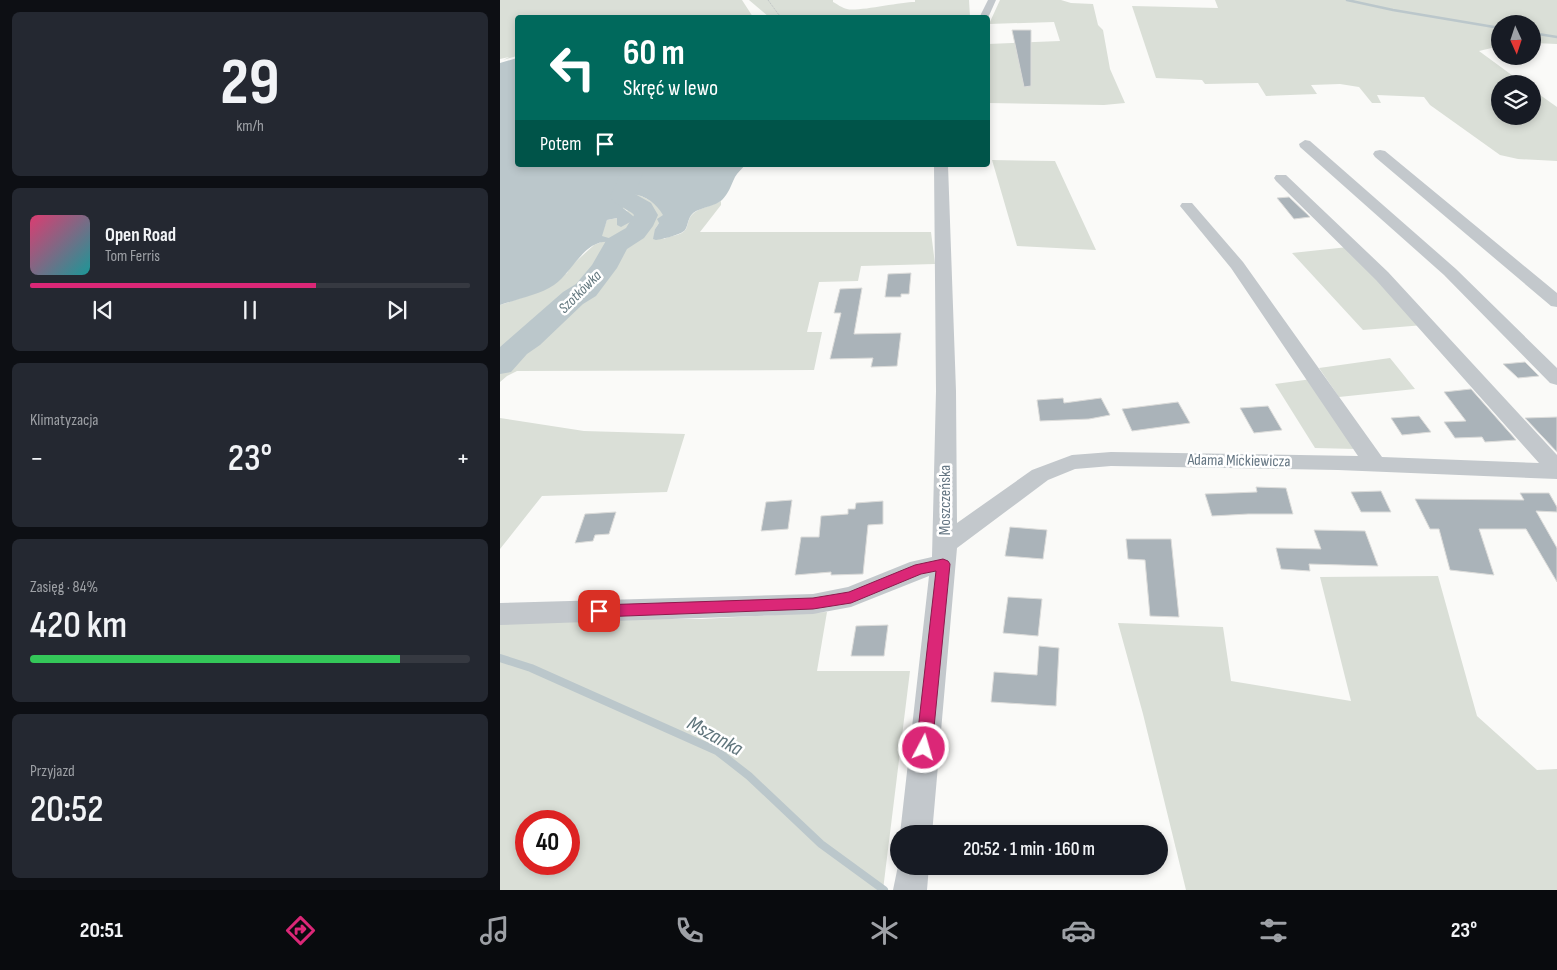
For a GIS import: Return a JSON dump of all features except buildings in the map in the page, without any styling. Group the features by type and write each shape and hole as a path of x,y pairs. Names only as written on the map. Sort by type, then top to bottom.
{"street":[{"path":"984,15 992,0"},
{"path":"978,3 981,15"},
{"path":"1305,144 1450,272 1557,379"},
{"path":"1380,154 1557,302"},
{"name":"Moszczeńska","path":"917,825 944,554 946,392 941,167"},
{"path":"1281,178 1382,276 1485,387 1557,470"},
{"path":"1187,206 1237,265 1376,464"},
{"name":"Adama Mickiewicza","path":"944,554 1040,475 1072,462 1111,459 1376,464 1557,470"},
{"path":"500,614 813,604 851,597 919,569 944,554"},
{"path":"910,890 912,875"}],"path":[{"path":"768,0 777,15"}],"shaded area":[{"path":"500,0 742,0 752,15 515,15 515,57 500,59"},
{"path":"749,0 833,0 833,2 841,7 852,10 915,2 915,0 969,0 970,15 767,15"},
{"path":"1000,0 1061,0 1071,3 1093,4 1098,25 1103,30 1110,69 1125,103 1104,105 990,103 990,44 1060,41 1054,22 990,24"},
{"path":"1215,0 1557,0 1557,44 1541,43 1541,15 1491,15 1491,48 1479,51 1491,60 1491,65 1498,65 1512,75 1491,75 1491,125 1541,125 1541,96 1557,107 1557,161 1518,159 1500,155 1430,105 1424,97 1377,95 1381,103 1372,103 1359,87 1340,84 1311,85 1317,94 1266,96 1258,83 1205,84 1202,80 1156,78 1132,6 1218,8"},
{"path":"515,59 515,167 743,167 736,175 722,200 693,213 685,230 680,234 667,238 653,239 655,229 659,223 657,219 663,215 651,201 634,194 622,197 623,208 633,216 634,220 621,227 617,225 617,218 607,220 602,236 612,239 610,242 601,242 586,251 554,285 535,294 500,305 500,63"},
{"path":"992,160 1055,161 1096,250 1017,246"},
{"path":"629,193 640,195 661,210 664,215 660,218 655,229 664,239 684,231 695,212 721,201 721,205 700,232 931,232 935,264 861,266 858,281 819,282 807,332 822,332 814,370 517,371 500,382 500,305 530,295 567,273 571,266 594,245 604,241 601,236 607,220 617,218 628,211 623,208 622,197"},
{"path":"1348,247 1424,325 1363,330 1292,253"},
{"path":"1390,358 1415,389 1339,397 1319,368"},
{"path":"1312,379 1356,449 1315,448 1275,384"},
{"path":"500,418 584,431 685,434 667,492 542,496 500,549"},
{"path":"1438,576 1477,716 1537,770 1557,769 1557,890 1186,890 1143,714 1118,623 1223,627 1231,681 1351,701 1320,577"},
{"path":"827,612 817,671 910,671 883,890 500,890 500,619 702,619"}],"waterway":[{"path":"1347,0 1393,10 1491,26"},
{"path":"1541,34 1557,37"},
{"name":"Szotkówka","path":"500,365 516,348 529,339 573,298 586,290 604,268 616,244 635,233 641,226 646,215 642,208 622,197 634,167"},
{"name":"Mszanka","path":"500,658 531,668 717,751 749,776 821,844 884,890"}],"route":[{"path":"599,611 771,607 813,604 851,597 919,569 943,564 924,748"}]}
